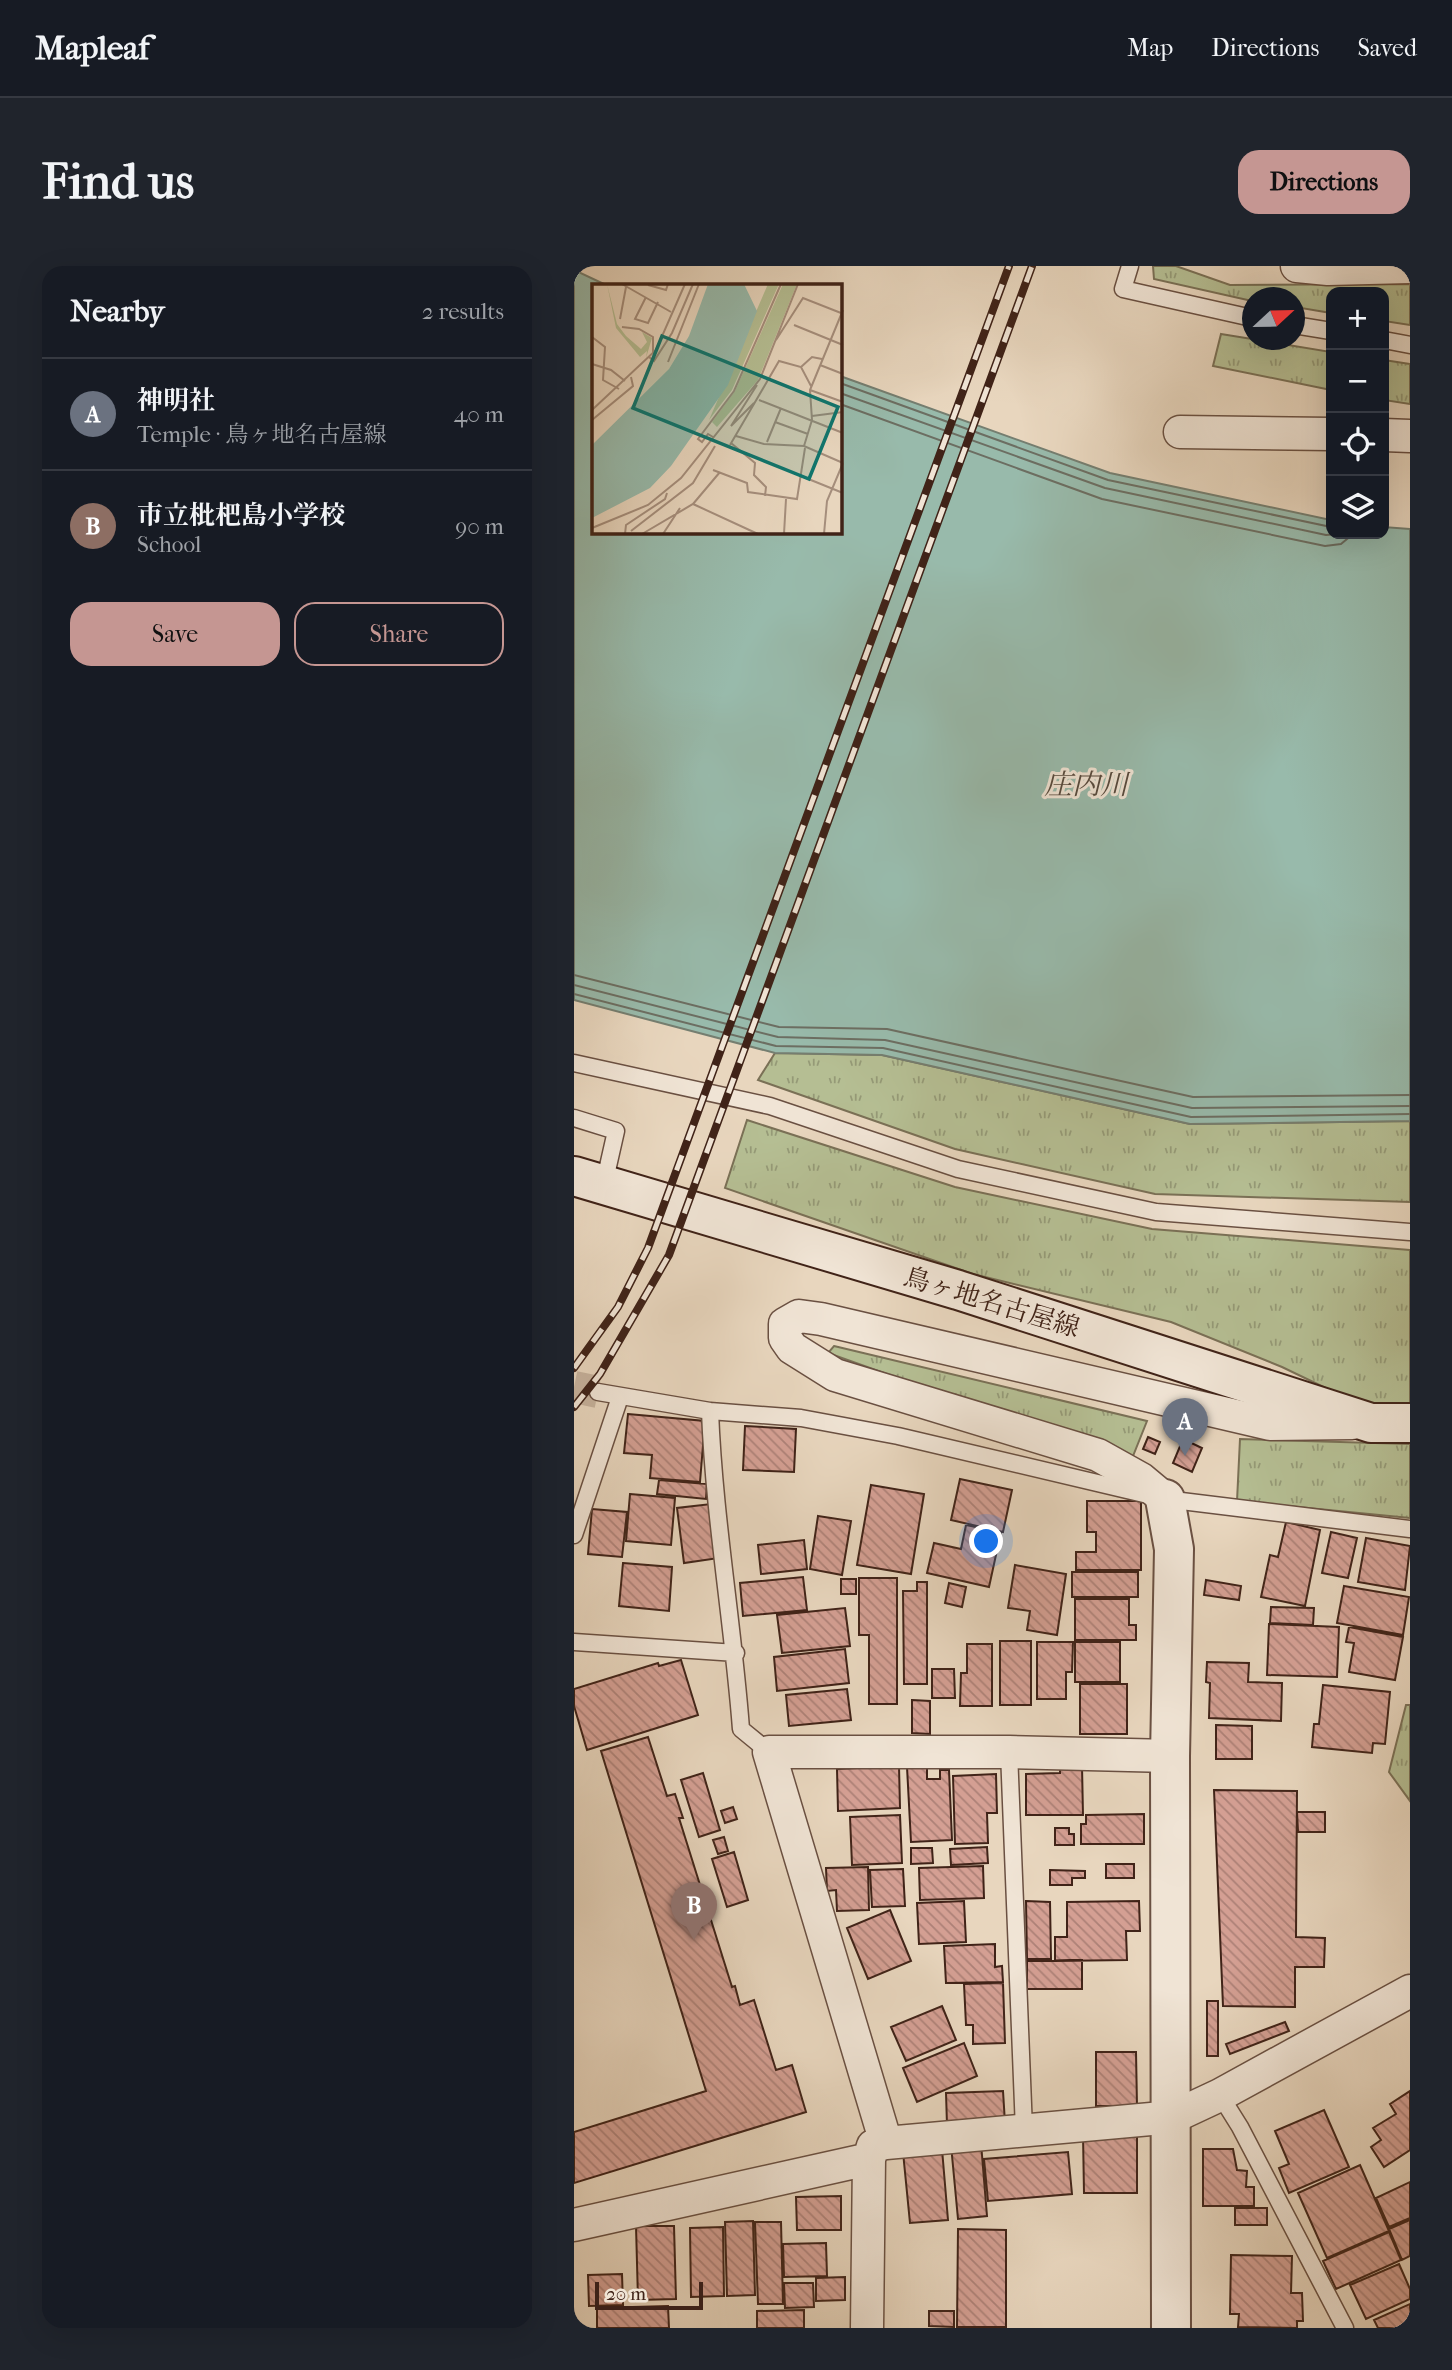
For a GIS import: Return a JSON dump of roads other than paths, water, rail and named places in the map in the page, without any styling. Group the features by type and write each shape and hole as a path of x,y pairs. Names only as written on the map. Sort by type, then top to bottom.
{"main road":[{"name":"鳥ヶ地名古屋線","path":"589,1180 958,1290 1371,1423 1410,1423"},
{"path":"1165,1499 1174,1549 1170,1756 1173,2117 1171,2328"}],"street":[{"path":"1297,266 1328,269 1410,267"},
{"path":"1180,432 1326,434"},
{"path":"1389,435 1410,436"},
{"path":"1165,1499 1141,1479 1098,1455 835,1375 792,1348 785,1338 785,1324 799,1316 821,1320 1270,1423 1371,1423"},
{"path":"867,2328 878,2151 769,1752 1009,1752 1170,1756"},
{"path":"574,2225 878,2151 1024,2130 1173,2117 1220,2095 1410,1991"}],"lane":[{"path":"1130,266 1123,289 1242,316"},
{"path":"1305,327 1326,330"},
{"path":"1389,341 1410,345"},
{"path":"574,1063 770,1107 958,1169 1156,1212 1410,1232"},
{"path":"574,1118 616,1131 589,1180"},
{"path":"598,1392 710,1411 801,1418 898,1436 1165,1499 1410,1529"},
{"path":"574,1535 620,1397"},
{"path":"710,1411 712,1468 736,1653 741,1729 769,1752"},
{"path":"574,1642 736,1653"},
{"path":"1009,1752 1024,2130"},
{"path":"1220,2095 1247,2139 1345,2328"}],"water":[{"name":"庄内川","path":"574,270 604,284 592,284 592,534 842,534 842,377 1110,473 1326,519 1326,539 1389,539 1389,527 1410,529 1410,1121 1190,1124 882,1055 775,1053 574,1000"}],"tunnel":[{"path":"574,1387 598,1392"}],"railway":[{"path":"574,1368 618,1307 648,1248 1009,266"},
{"path":"574,1407 600,1374 669,1255 1032,266"}],"place":[{"name":"神明社","path":"1185,1456"},
{"name":"市立枇杷島小学校","path":"694,1940"}]}
